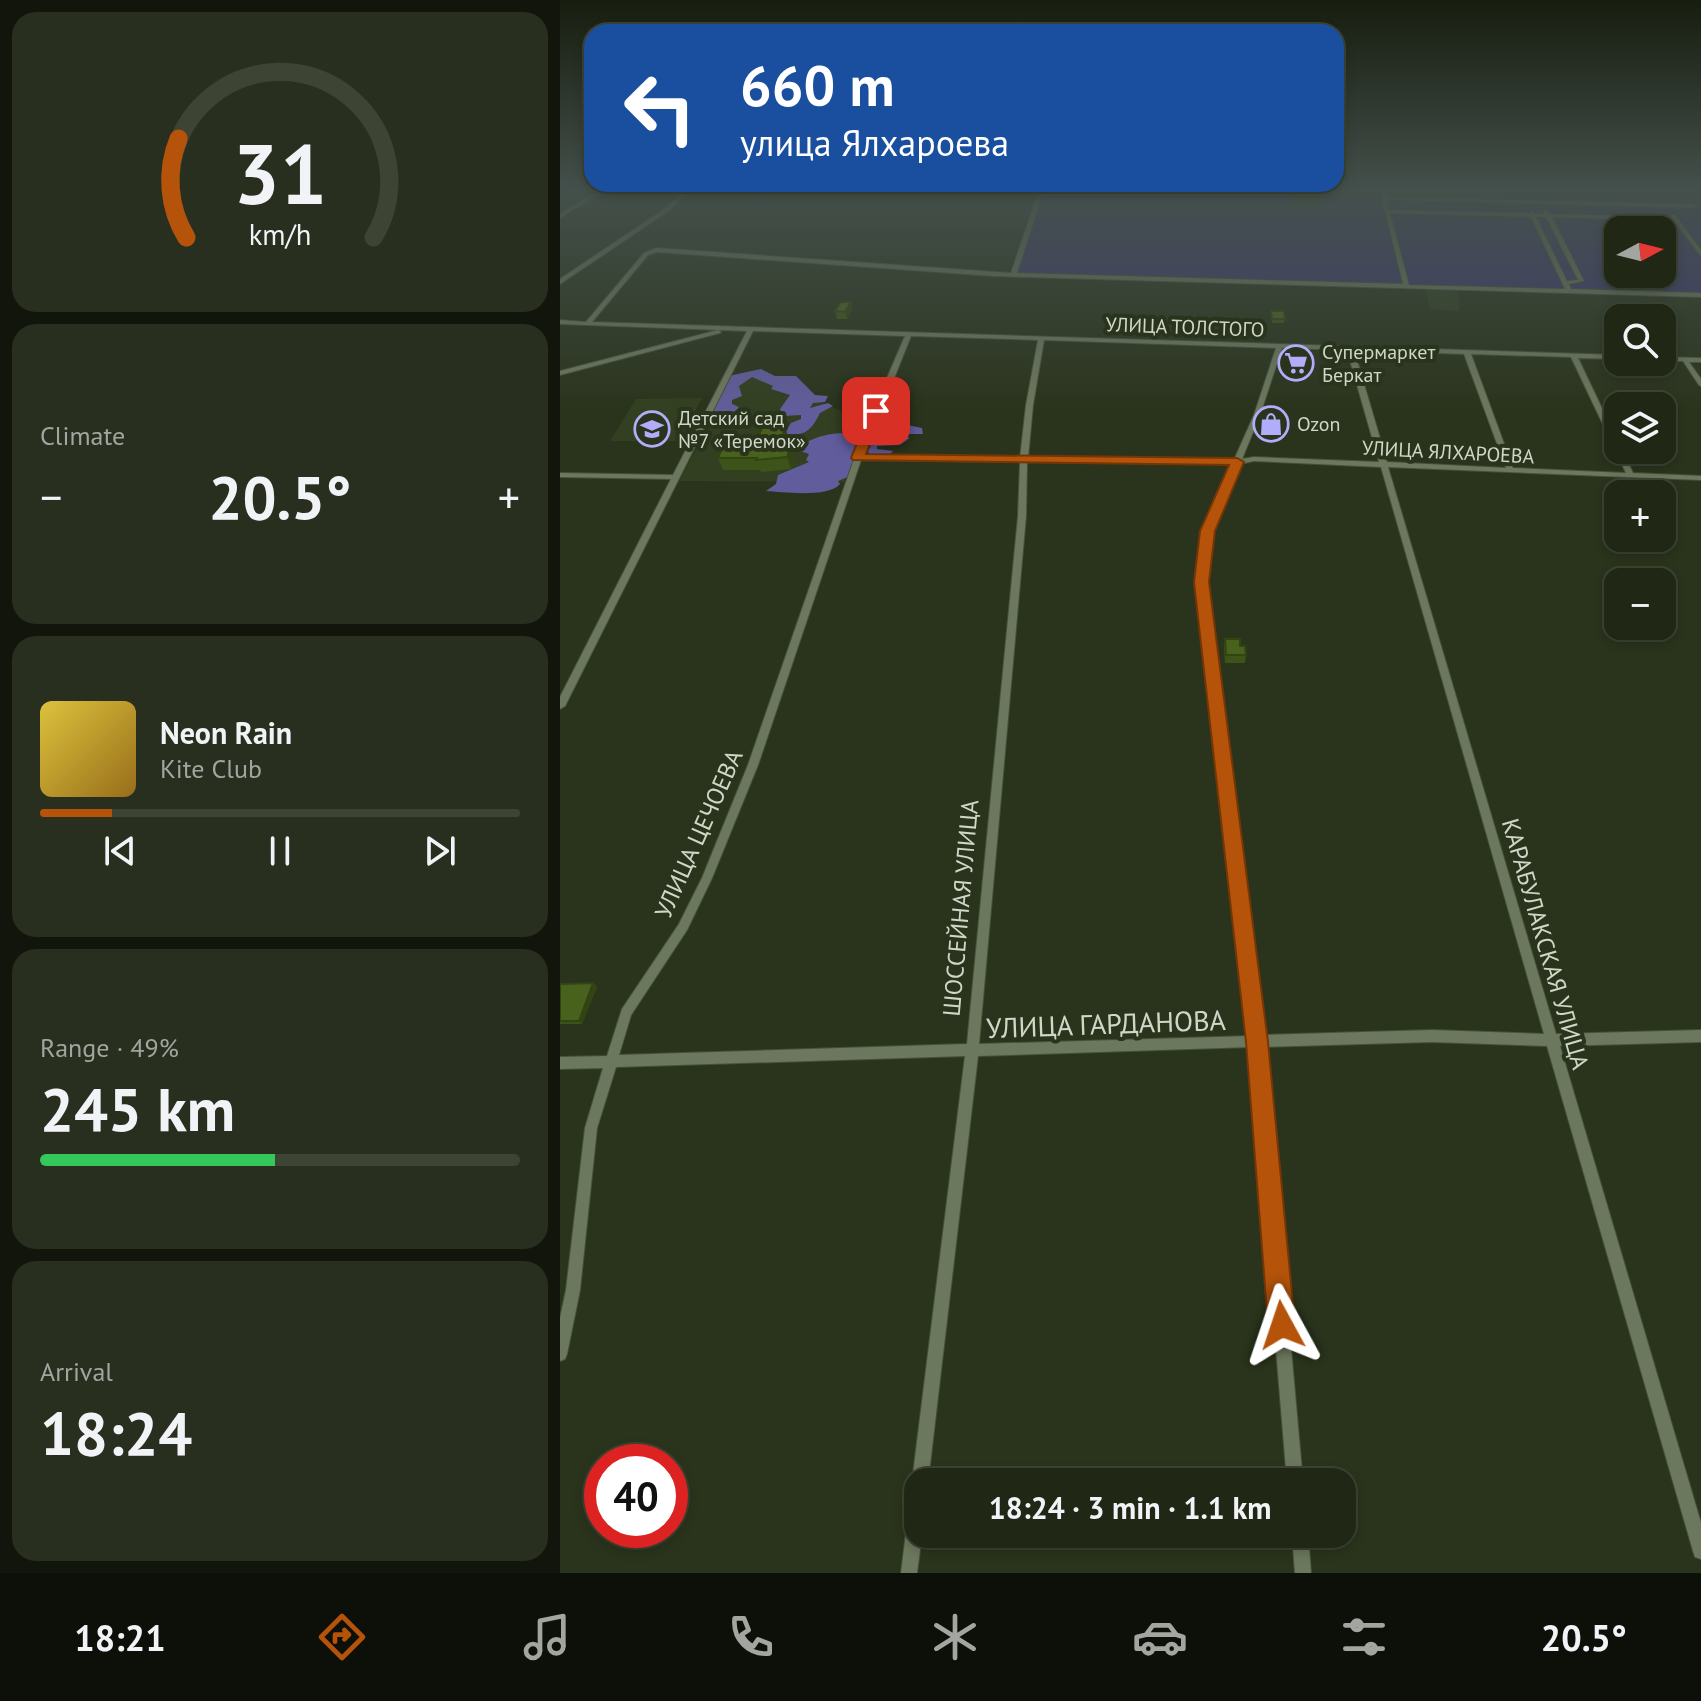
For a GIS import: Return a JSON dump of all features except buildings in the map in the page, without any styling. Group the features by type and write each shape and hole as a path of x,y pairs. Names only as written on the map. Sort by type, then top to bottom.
{"street":[{"path":"560,282 587,263"},
{"path":"588,323 638,263"},
{"path":"836,263 1014,273 1568,287 1701,295"},
{"path":"1014,273 1017,263"},
{"path":"1400,263 1406,285"},
{"path":"1557,263 1568,287"},
{"path":"1568,287 1581,281 1572,263"},
{"path":"560,322 751,329"},
{"path":"597,324 751,329"},
{"path":"560,381 563,372 728,329"},
{"path":"560,706 751,329"},
{"name":"УЛИЦА ТОЛСТОГО","path":"751,329 1604,357"},
{"name":"УЛИЦА ЦЕЧОЕВА","path":"560,1354 573,1290 591,1128 609,1062 626,1013 683,927 730,822 753,765 858,458 909,334"},
{"name":"ШОССЕЙНАЯ УЛИЦА","path":"922,1468 972,1053 1022,516 1022,459 1030,391 1041,339"},
{"path":"1279,347 1257,415 1208,531 1201,582 1257,1042 1294,1468"},
{"name":"КАРАБУЛАКСКАЯ УЛИЦА","path":"1350,349 1701,1551"},
{"path":"1467,353 1511,471"},
{"path":"1574,356 1604,420"},
{"path":"1676,360 1701,360"},
{"path":"1685,360 1701,384"},
{"name":"УЛИЦА ЯЛХАРОЕВА","path":"858,458 1237,462 1254,459 1701,478"},
{"path":"1625,464 1631,476"},
{"path":"560,475 677,477"},
{"name":"УЛИЦА ГАРДАНОВА","path":"560,1063 972,1053 1432,1036 1550,1040 1701,1036"},
{"path":"909,1573 912,1548"},
{"path":"1301,1548 1303,1573"}],"shaded area":[{"path":"1017,263 1604,263 1604,288 1676,288 1676,263 1701,263 1701,295 1014,273"},
{"path":"1426,289 1457,289 1460,311 1430,309"},
{"path":"761,369 775,376 796,376 815,395 828,396 825,402 813,403 810,408 828,403 833,406 820,413 807,431 784,434 791,423 801,419 801,415 783,416 780,409 790,395 771,389 773,386 752,377 739,386 742,396 732,400 732,404 739,407 737,410 720,427 709,425 709,421 704,419 709,411 706,409 722,395 715,391 721,385 719,382 733,375"},
{"path":"736,375 762,375 865,422 844,482 679,481"},
{"name":"Детский сад №7 «Теремок»","path":"702,398 680,441 610,441 636,399"},
{"path":"902,424 922,428 923,434 901,434 910,438 900,445 877,446 877,449 893,451 889,455 870,456 868,451 871,446 868,446 848,477 838,481 840,484 834,488 805,493 766,491 776,484 778,475 809,462 806,460 809,454 797,450 811,440 838,433 860,437 875,426 890,428"}],"place":[{"name":"Супермаркет Беркат","path":"1296,363"},
{"name":"Ozon","path":"1271,424"},
{"name":"Детский сад №7 «Теремок»","path":"652,429"}],"route":[{"path":"876,411 858,458 1237,462 1208,531 1201,582 1257,1042 1282,1325"}]}
